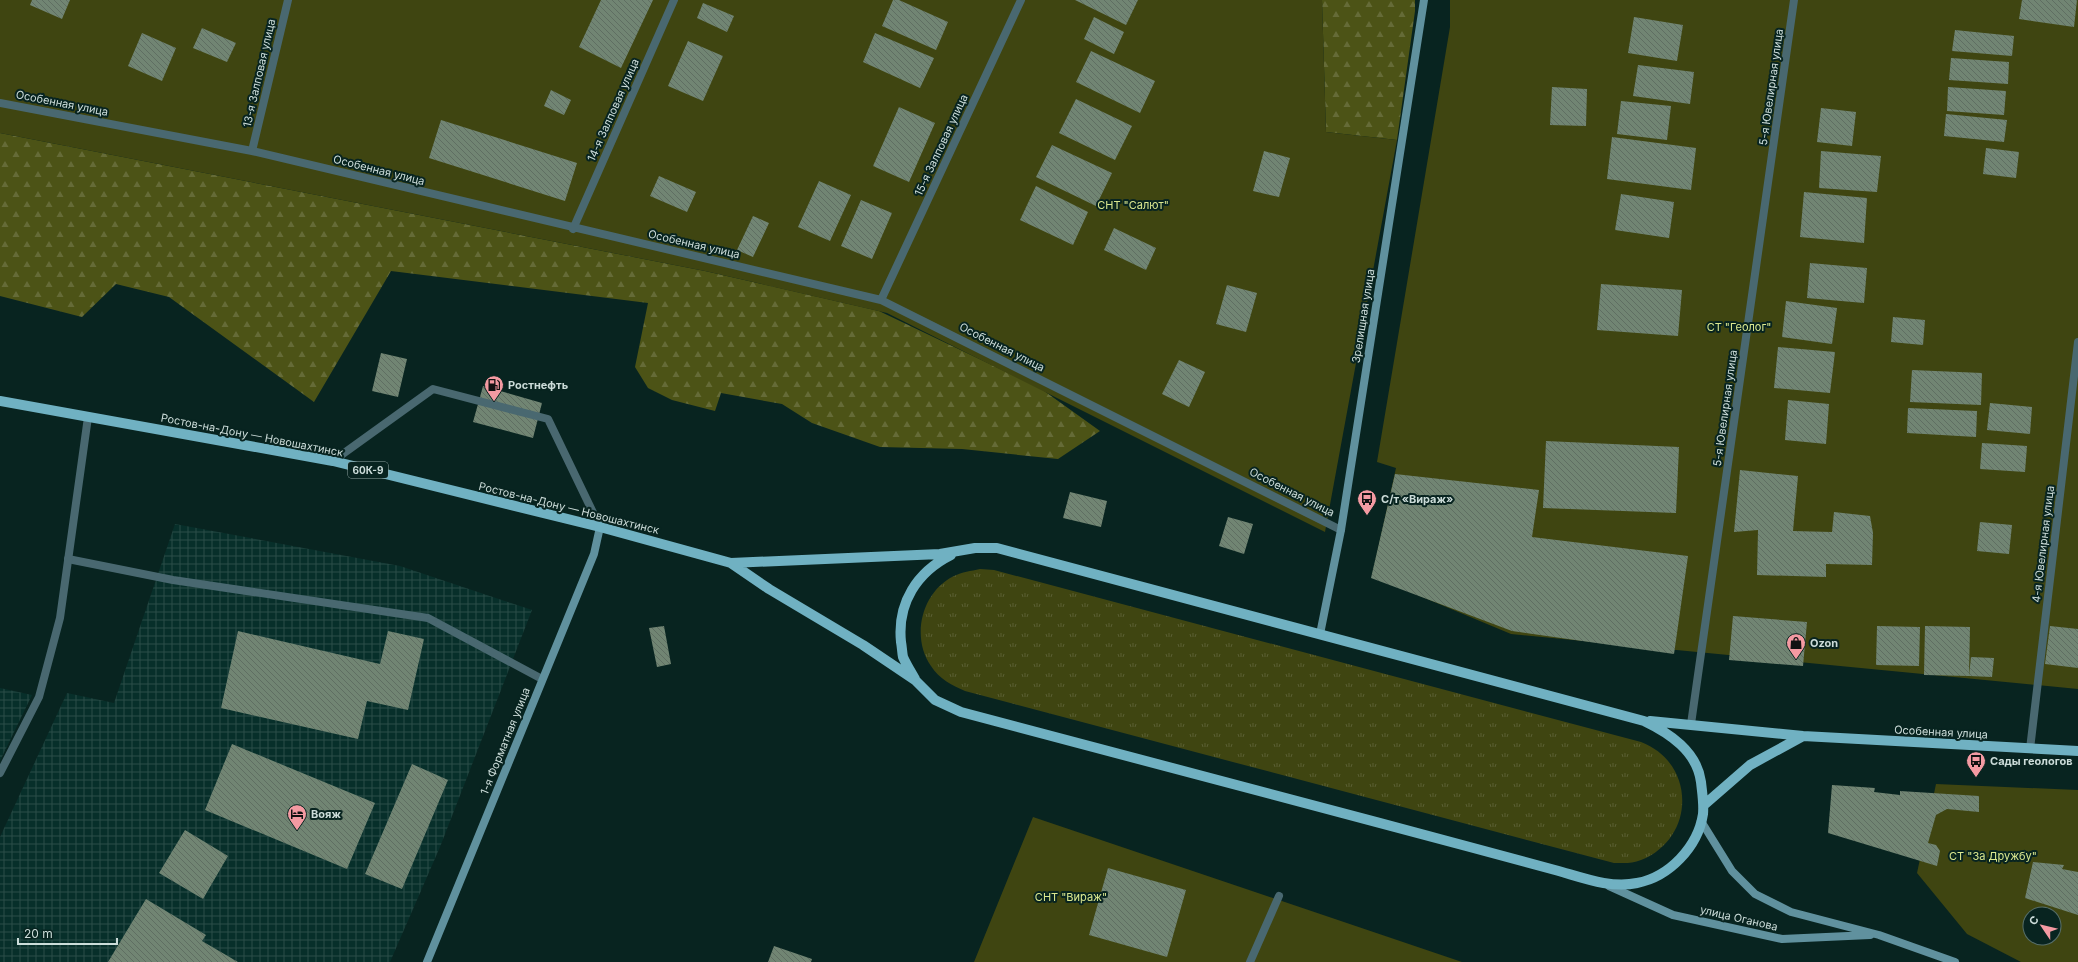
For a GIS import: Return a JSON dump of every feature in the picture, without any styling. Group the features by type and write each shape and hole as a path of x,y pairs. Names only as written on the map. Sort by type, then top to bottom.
{"main road":[{"name":"Ростов-на-Дону — Новошахтинск","path":"0,401 333,461 600,527 731,563"},
{"path":"976,548 997,548 1644,721 1665,731 1682,745 1692,759 1701,778 1704,805 1702,821 1687,851 1665,872 1638,883 1621,884 1601,882 961,712 935,700 915,680 863,644 768,590 731,563 956,552 976,548"},
{"path":"915,680 903,656 900,632 902,614 908,595 922,575 939,561 956,552"},
{"name":"Особенная улица","path":"1644,721 1691,724 1804,736 2078,751"},
{"path":"1704,805 1750,765 1804,736"}],"street":[{"name":"13-я Залповая улица","path":"252,151 288,0"},
{"name":"14-я Залповая улица","path":"573,229 674,0"},
{"name":"15-я Залповая улица","path":"881,300 1021,0"},
{"name":"Зрелищная улица","path":"1320,634 1341,530 1424,0"},
{"name":"5-я Ювелирная улица","path":"1691,724 1794,0"},
{"name":"Особенная улица","path":"0,103 252,151 573,229 881,300 1341,530"},
{"name":"4-я Ювелирная улица","path":"2030,749 2078,342"},
{"path":"333,461 433,389 548,419 600,527"},
{"path":"0,773 39,697 60,618 88,417"},
{"name":"1-я Форматная улица","path":"427,962 594,554 600,527"},
{"path":"68,559 173,580 428,618 542,679"},
{"name":"улица Оганова","path":"1702,821 1732,871 1755,894 1791,912 1879,935 1955,962"},
{"name":"улица Оганова","path":"1601,882 1673,915 1782,939 1879,935"},
{"path":"1250,962 1279,896"}],"shaded area":[{"path":"175,524 400,566 532,610 440,847 390,962 0,962 0,837 67,693 114,703"},
{"path":"0,688 32,695 0,761"}],"green space":[{"name":"СНТ \"Салют\"","path":"0,0 1322,0 1326,132 1397,140 1325,532 887,313 705,271 0,133"},
{"path":"1322,0 1415,0 1415,11 1397,140 1326,132"},
{"name":"СТ \"Геолог\"","path":"1450,0 2078,0 2078,689 1511,634 1372,576 1396,468 1377,462 1450,27"},
{"path":"0,133 705,271 879,311 1040,388 1100,431 1058,459 962,449 880,447 812,423 782,404 721,393 715,411 672,400 648,388 635,367 648,303 391,271 314,402 169,297 116,284 82,317 0,296"},
{"path":"980,569 994,570 1641,742 1659,752 1672,766 1680,783 1682,801 1680,819 1672,835 1659,849 1638,861 1614,863 965,691 946,681 934,671 925,655 921,629 927,604 943,583 954,576"},
{"name":"СТ \"За Дружбу\"","path":"1936,784 2078,790 2078,962 2021,962 1967,934 1917,873"},
{"name":"СНТ \"Вираж\"","path":"1033,817 1462,962 974,962"}],"building":[{"path":"32,0 70,0 62,19 30,5"},
{"path":"601,0 653,0 621,68 579,47"},
{"path":"893,0 899,0 948,22 936,50 882,26"},
{"path":"1075,0 1138,0 1126,25"},
{"path":"2022,0 2077,0 2074,27 2019,19"},
{"path":"703,3 734,16 727,32 697,18"},
{"path":"1094,17 1124,32 1114,54 1084,39"},
{"path":"1634,17 1683,25 1677,61 1628,53"},
{"path":"202,28 236,43 227,62 193,48"},
{"path":"1955,30 2014,36 2012,56 1952,51"},
{"path":"142,33 176,48 162,81 128,66"},
{"path":"875,33 934,58 920,88 863,62"},
{"path":"688,41 723,56 703,101 668,86"},
{"path":"1091,51 1155,81 1140,113 1076,82"},
{"path":"1951,58 2009,62 2008,84 1949,80"},
{"path":"1638,65 1694,72 1690,104 1633,96"},
{"path":"1552,87 1587,89 1586,126 1550,125"},
{"path":"1948,87 2006,91 2004,115 1947,111"},
{"path":"551,90 571,100 564,115 544,106"},
{"path":"1076,99 1132,126 1115,160 1059,133"},
{"path":"1621,101 1671,106 1667,140 1617,134"},
{"path":"899,107 935,123 909,182 873,166"},
{"path":"1821,108 1856,112 1852,146 1817,142"},
{"path":"1946,114 2007,120 2004,142 1944,136"},
{"path":"441,120 577,163 565,201 429,158"},
{"path":"1612,137 1696,148 1691,190 1607,179"},
{"path":"1052,145 1112,173 1096,206 1036,177"},
{"path":"1986,148 2019,152 2016,178 1983,174"},
{"path":"1264,151 1290,158 1279,197 1253,191"},
{"path":"1821,151 1881,156 1877,192 1819,188"},
{"path":"659,176 696,192 687,212 650,196"},
{"path":"819,181 851,195 830,241 798,227"},
{"path":"1036,186 1088,212 1073,245 1020,220"},
{"path":"1804,192 1867,198 1864,243 1800,237"},
{"path":"1621,194 1674,202 1669,238 1615,230"},
{"path":"861,200 892,213 872,259 841,246"},
{"path":"753,216 769,223 753,257 737,250"},
{"path":"1114,228 1156,248 1146,270 1104,250"},
{"path":"1810,263 1867,268 1864,303 1807,298"},
{"path":"1601,284 1682,290 1678,336 1597,330"},
{"path":"1227,285 1257,293 1246,332 1216,324"},
{"path":"1786,301 1837,308 1832,344 1782,337"},
{"path":"1893,317 1925,320 1923,345 1891,342"},
{"path":"1778,347 1835,352 1830,393 1774,388"},
{"path":"381,353 407,359 398,397 372,391"},
{"path":"1179,360 1205,372 1189,407 1162,394"},
{"path":"1912,370 1982,373 1981,405 1910,402"},
{"path":"483,386 542,403 533,438 473,422"},
{"path":"1788,400 1829,404 1826,444 1785,440"},
{"path":"1990,403 2032,407 2030,434 1987,430"},
{"path":"1908,408 1977,411 1976,437 1907,433"},
{"path":"1546,441 1679,447 1676,513 1543,508"},
{"path":"1982,443 2027,446 2025,472 1980,469"},
{"path":"1740,470 1798,476 1793,531 1832,532 1834,512 1870,516 1873,533 1872,565 1826,564 1826,577 1757,575 1758,530 1734,532"},
{"path":"1395,474 1539,490 1532,537 1688,556 1674,654 1512,631 1371,578"},
{"path":"1070,492 1107,501 1101,527 1063,518"},
{"path":"1228,517 1253,524 1244,554 1219,546"},
{"path":"1980,522 2012,525 2009,554 1977,551"},
{"path":"1733,616 1807,622 1803,666 1729,660"},
{"path":"664,626 671,664 657,667 649,628"},
{"path":"1877,626 1920,627 1919,666 1876,665"},
{"path":"1925,626 1970,627 1969,676 1924,675"},
{"path":"2050,626 2078,629 2078,668 2045,664"},
{"path":"238,631 380,664 388,631 424,639 408,710 367,701 358,739 221,708"},
{"path":"1971,657 1994,658 1992,677 1969,676"},
{"path":"232,744 375,803 347,869 205,810"},
{"path":"412,764 448,780 402,889 365,874"},
{"path":"1832,785 1875,788 1874,792 1900,795 1900,791 1979,796 1979,812 1947,809 1936,815 1928,843 1936,845 1940,851 1937,866 1828,833"},
{"path":"185,830 228,856 203,899 159,873"},
{"path":"2033,862 2064,865 2062,869 2078,872 2078,915 2062,910 2062,906 2050,906 2025,898"},
{"path":"1108,868 1186,890 1167,957 1089,935"},
{"path":"146,899 206,935 202,941 238,962 108,962"},
{"path":"774,946 812,959 811,962 768,962"}],"place":[{"name":"Ростнефть","path":"494,402"},
{"name":"С/т «Вираж»","path":"1367,516"},
{"name":"Ozon","path":"1796,660"},
{"name":"Сады геологов","path":"1976,778"},
{"name":"Вояж","path":"297,831"}]}
